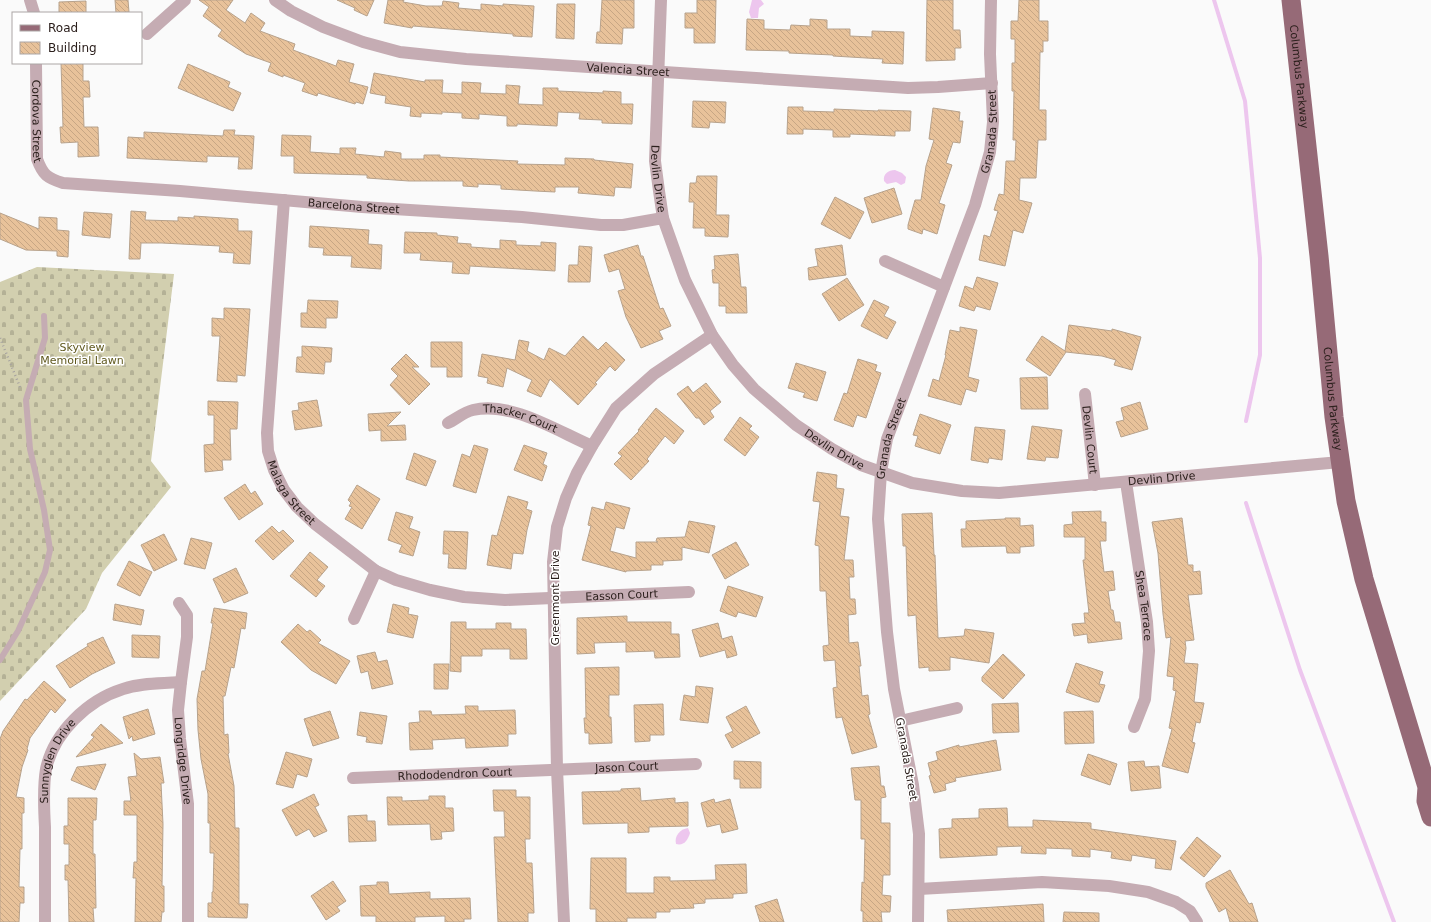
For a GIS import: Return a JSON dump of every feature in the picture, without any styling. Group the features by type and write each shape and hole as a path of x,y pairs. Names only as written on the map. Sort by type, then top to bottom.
{"main road":[{"name":"Columbus Parkway","path":"1291,0 1340,462 1346,501 1364,579 1429,789 1426,801 1431,817"}],"street":[{"path":"30,0 34,12"},
{"path":"147,34 184,0"},
{"name":"Valencia Street","path":"275,0 291,11 323,27 363,42 400,52 466,59 908,88 992,83"},
{"name":"Devlin Drive","path":"661,0 655,161 663,218 685,280 712,335 733,365 754,389 796,426 832,450 861,465 912,483 962,491 999,493 1340,462"},
{"name":"Granada Street","path":"918,922 919,834 913,785 894,689 887,632 878,519 881,472 887,439 975,205 990,152 993,122 990,54 991,0"},
{"name":"Cordova Street","path":"36,64 37,159 46,176"},
{"name":"Barcelona Street","path":"46,176 63,183 180,191 362,207 522,217 601,225 623,225 663,218"},
{"name":"Malaga Street","path":"284,200 267,433 268,451 274,470 284,490 297,507 315,524 376,571 396,580 430,590 464,597 505,600 554,598"},
{"path":"885,261 944,287"},
{"name":"Greenmont Drive","path":"564,922 557,769 553,562 558,527 566,498 592,446 616,408 654,374 712,335"},
{"name":"Devlin Court","path":"1085,394 1095,485"},
{"name":"Thacker Court","path":"448,423 471,411 488,408 503,410 544,423 592,446"},
{"name":"Shea Terrace","path":"1126,482 1149,651 1146,699 1134,727"},
{"path":"354,619 376,571"},
{"name":"Easson Court","path":"554,598 689,592"},
{"name":"Longridge Drive","path":"179,602 187,615 188,637 178,710 188,804 188,922"},
{"name":"Sunnyglen Drive","path":"45,922 44,806 46,770 54,749 65,731 79,715 106,695 124,688 144,684 181,682"},
{"path":"900,721 957,708"},
{"name":"Jason Court","path":"557,769 696,764"},
{"name":"Rhododendron Court","path":"353,778 557,769"},
{"path":"919,889 1042,882 1109,886 1148,892 1176,902 1190,911 1197,922"}],"lane":[{"path":"0,660 18,631 46,572 50,550 44,510 30,449 26,400 45,338 44,316"}],"path":[{"path":"0,338 26,400"}],"green space":[{"name":"Skyview Memorial Lawn","path":"37,267 174,274 151,461 171,487 102,573 86,609 0,701 0,282"}],"shaded area":[{"path":"752,0 761,0 764,4 759,8 758,18 751,18 749,12"},
{"path":"895,170 902,173 906,177 905,183 901,185 896,182 887,184 884,181 884,176 886,173"},
{"path":"688,828 690,833 687,840 681,844 676,844 678,833"}],"building":[{"path":"115,0 128,0 129,12 116,12"},
{"path":"199,0 233,0 226,10 245,23 251,13 265,23 260,31 295,44 293,50 336,66 338,60 354,64 349,82 368,87 363,104 356,102 355,104 318,93 317,96 302,91 305,83 268,71 271,63 246,54 218,36 222,30 203,16 209,7"},
{"path":"337,0 374,0 367,16 354,10 355,8"},
{"path":"388,0 404,0 403,2 426,6 442,6 443,1 459,3 458,8 481,10 481,4 534,6 532,37 513,36 513,34 413,26 412,28 384,23"},
{"path":"602,0 634,0 634,28 623,28 622,44 596,43 597,32 600,32"},
{"path":"697,0 716,0 715,43 694,43 694,28 685,28 685,13 697,13"},
{"path":"927,0 953,0 953,30 960,30 961,48 955,48 955,60 926,61"},
{"path":"1019,0 1039,0 1039,21 1048,21 1048,41 1043,41 1043,52 1040,52 1039,110 1046,110 1046,140 1038,140 1036,178 1020,178 1019,200 1032,203 1023,233 1013,230 1005,266 979,260 984,235 990,237 998,211 994,210 999,194 1004,195 1006,161 1015,161 1016,140 1013,140 1014,91 1012,91 1012,63 1015,63 1015,39 1011,39 1011,21 1018,21"},
{"path":"86,1 86,12 59,12 59,2"},
{"path":"557,4 575,4 574,39 556,38"},
{"path":"747,19 764,20 764,29 790,30 791,25 810,26 810,19 827,20 827,29 850,29 850,36 872,37 872,31 904,32 903,64 882,63 883,59 789,53 789,51 746,50"},
{"path":"61,64 83,64 83,81 89,81 90,97 83,97 84,127 98,127 99,156 78,157 78,142 61,143 60,127 63,127"},
{"path":"188,64 230,82 228,87 241,93 233,111 178,88"},
{"path":"374,73 425,82 425,80 443,80 442,93 462,94 462,82 481,83 480,93 506,94 506,85 520,86 518,104 543,105 543,88 558,88 558,91 603,93 603,91 621,92 621,104 633,104 632,124 602,123 602,120 579,119 580,113 558,112 557,126 517,124 517,126 507,126 507,116 479,114 479,119 462,118 462,113 442,112 442,114 421,113 421,117 410,116 411,107 385,103 386,96 370,93"},
{"path":"693,101 726,102 725,123 710,122 709,128 692,127"},
{"path":"788,107 803,107 803,111 834,112 834,109 911,111 910,131 895,131 895,136 850,134 850,137 833,137 833,130 803,129 803,134 787,134"},
{"path":"933,108 960,112 959,121 963,121 960,143 953,142 946,163 952,165 939,203 945,205 937,234 923,229 922,234 908,229 908,225 915,200 921,200 926,166 934,140 929,139"},
{"path":"224,130 235,130 234,135 254,136 252,169 238,169 239,157 207,156 207,162 127,158 128,137 144,138 144,132 223,136"},
{"path":"282,135 311,136 310,152 340,154 340,148 356,148 355,154 384,157 385,151 401,153 401,159 424,159 424,155 440,155 440,157 518,161 517,164 565,165 565,158 594,159 633,164 631,188 615,187 614,196 578,193 579,187 555,187 555,192 501,189 501,185 478,184 478,187 463,186 463,181 409,181 367,178 367,175 294,173 294,156 281,156"},
{"path":"697,176 717,176 716,215 729,215 728,237 705,236 705,228 693,228 694,202 689,202 690,183 696,183"},
{"path":"894,188 902,214 872,223 864,198"},
{"path":"835,197 864,212 850,239 821,224"},
{"path":"131,211 146,212 145,220 178,221 178,217 194,218 194,216 238,219 238,231 252,231 250,264 233,263 234,253 219,252 220,246 162,243 141,243 140,259 129,259"},
{"path":"84,212 112,214 110,238 82,235"},
{"path":"0,213 39,229 39,217 57,218 57,230 69,231 68,257 57,256 57,251 26,250 0,239"},
{"path":"310,226 369,230 368,244 382,245 381,269 351,267 352,256 323,255 324,248 309,247"},
{"path":"405,232 437,233 437,235 458,237 457,243 471,244 471,247 500,249 500,240 516,241 516,245 541,246 541,242 556,243 555,271 470,266 469,274 452,273 453,262 420,260 421,253 404,253"},
{"path":"638,245 660,309 663,308 671,326 659,331 663,339 641,348 626,317 618,291 625,289 619,269 609,272 604,255"},
{"path":"842,245 846,275 809,280 808,268 818,266 815,249"},
{"path":"579,246 592,247 590,282 568,282 569,265 578,265"},
{"path":"738,254 741,287 746,287 747,313 726,313 726,306 719,306 719,283 713,283 712,270 715,269 714,256"},
{"path":"977,277 998,283 990,310 976,306 974,311 959,306 965,286 973,289"},
{"path":"847,278 864,305 839,321 822,294"},
{"path":"308,300 338,301 337,318 326,318 326,328 301,327 301,313 307,313"},
{"path":"874,300 889,307 884,316 896,322 887,339 861,326"},
{"path":"224,308 250,309 245,376 237,375 237,382 217,381 220,336 212,336 212,318 224,319"},
{"path":"1069,325 1112,331 1112,329 1141,337 1132,370 1114,365 1116,360 1102,356 1066,352 1050,376 1026,360 1042,336 1065,351"},
{"path":"960,327 977,330 968,377 979,380 976,392 966,389 961,405 928,396 933,379 939,381 946,355 950,330 960,332"},
{"path":"583,336 598,350 606,342 625,360 615,371 610,366 595,383 597,384 578,405 550,379 541,397 527,391 532,380 507,368 503,387 487,383 488,378 478,376 482,354 515,360 519,340 529,342 527,351 544,360 549,348 565,356"},
{"path":"431,342 462,342 462,377 447,377 447,367 431,367"},
{"path":"302,346 332,348 331,362 325,362 324,374 296,372 297,357 302,357"},
{"path":"406,354 419,367 412,367 430,384 409,405 390,385 398,376 391,369"},
{"path":"858,359 877,365 875,371 881,373 866,418 857,415 853,427 834,420 844,393 847,394"},
{"path":"796,363 826,372 817,401 803,397 805,393 788,388"},
{"path":"1047,377 1048,409 1021,409 1020,378"},
{"path":"706,383 721,402 710,411 714,417 704,425 699,418 696,418 677,394 688,386 693,393"},
{"path":"317,400 322,426 295,430 292,411 299,410 298,403"},
{"path":"208,401 238,402 237,429 230,429 231,460 222,460 223,470 205,472 204,445 214,444 214,415 208,415"},
{"path":"1140,402 1148,429 1121,437 1116,422 1124,420 1121,408"},
{"path":"656,408 684,431 674,444 665,436 647,459 649,461 631,480 614,464 622,456 618,453 639,431 638,430"},
{"path":"401,412 387,426 405,425 406,440 381,441 381,430 369,431 368,414"},
{"path":"920,414 951,425 940,454 915,446 918,436 913,435"},
{"path":"740,417 752,426 749,429 759,437 745,456 724,440"},
{"path":"1032,426 1062,430 1058,458 1046,457 1045,461 1027,459"},
{"path":"975,427 1005,430 1002,460 989,458 988,463 971,460"},
{"path":"474,445 488,449 476,493 453,486 462,454 470,457"},
{"path":"524,445 547,453 543,464 547,466 542,481 514,470"},
{"path":"414,453 436,461 426,486 406,479"},
{"path":"817,472 837,475 836,488 844,489 840,516 849,517 844,560 853,560 854,577 849,577 850,599 855,599 856,614 848,615 849,643 858,642 861,666 859,666 862,696 868,695 870,714 868,715 877,747 852,754 842,717 836,718 833,688 837,687 835,660 824,661 823,646 829,645 826,591 820,591 819,546 815,545 820,502 813,501"},
{"path":"245,484 251,494 255,491 263,504 239,520 224,498"},
{"path":"357,485 380,499 362,529 345,519 352,507 349,506 351,503 348,500"},
{"path":"508,496 528,502 526,509 532,511 523,554 513,553 511,569 487,565 492,535 497,536"},
{"path":"606,502 630,508 624,529 616,527 610,551 636,558 636,542 658,542 656,541 657,538 685,537 689,521 715,526 709,553 682,547 682,560 663,561 663,565 651,565 651,570 626,572 582,560 591,526 588,525 592,507 604,510"},
{"path":"1101,511 1101,522 1106,522 1106,541 1100,541 1104,572 1113,571 1115,590 1108,591 1111,610 1113,610 1115,622 1120,622 1122,639 1088,643 1087,634 1074,636 1072,624 1085,623 1084,613 1089,613 1083,560 1085,560 1085,537 1064,537 1064,525 1073,524 1072,512"},
{"path":"396,512 413,517 409,528 420,532 413,556 399,552 402,545 388,540"},
{"path":"932,513 938,638 964,636 965,629 994,633 989,663 950,657 950,670 929,671 929,667 919,668 916,615 908,616 906,546 903,546 902,514"},
{"path":"1020,518 1020,526 1033,525 1034,546 1020,547 1020,553 1007,553 1006,546 962,547 961,529 966,529 966,521"},
{"path":"1182,518 1188,565 1193,565 1193,572 1200,571 1202,594 1188,595 1194,640 1185,641 1186,648 1184,663 1198,664 1194,702 1204,703 1200,723 1196,722 1192,742 1195,743 1188,773 1162,766 1172,729 1169,728 1176,691 1173,690 1174,677 1167,676 1171,637 1166,638 1158,553 1152,522"},
{"path":"272,526 279,533 283,530 294,541 273,560 255,541"},
{"path":"444,531 468,532 466,569 448,568 449,554 443,554"},
{"path":"164,534 177,560 154,571 141,545"},
{"path":"191,538 212,543 205,569 184,564"},
{"path":"736,542 749,565 725,579 712,555"},
{"path":"310,552 328,567 317,580 325,586 316,597 290,576"},
{"path":"129,561 152,572 140,596 117,585"},
{"path":"236,568 248,593 224,603 213,579"},
{"path":"728,586 763,597 756,617 738,612 736,617 720,611"},
{"path":"115,604 144,610 141,625 113,620"},
{"path":"393,604 409,608 408,614 418,616 413,638 387,632"},
{"path":"214,608 247,613 245,629 241,628 234,668 231,667 225,696 223,696 224,735 228,734 228,754 234,786 235,828 239,828 239,904 248,904 247,918 208,917 208,903 212,903 214,853 210,853 208,794 201,759 197,699 202,671 205,671"},
{"path":"627,616 627,622 671,622 671,634 679,634 680,657 655,658 654,651 626,652 626,642 594,643 595,653 577,654 577,618"},
{"path":"451,622 466,622 466,629 496,629 496,623 511,623 511,629 526,629 527,659 510,659 510,649 482,649 482,656 461,656 461,672 450,671"},
{"path":"718,623 722,639 732,636 737,655 727,658 725,650 700,657 692,630"},
{"path":"298,624 307,632 310,630 321,640 318,643 350,661 336,684 311,670 281,642"},
{"path":"132,635 160,636 159,658 132,657"},
{"path":"103,637 115,663 92,674 70,688 56,666 88,646 87,644"},
{"path":"375,652 378,662 387,660 393,684 372,689 368,671 361,673 357,656"},
{"path":"1003,654 1025,675 1003,699 982,681 982,677"},
{"path":"1076,663 1103,672 1099,684 1105,685 1099,702 1066,692"},
{"path":"434,664 449,664 448,689 434,689"},
{"path":"619,667 619,695 609,695 609,717 611,717 612,743 589,744 589,733 585,733 584,718 586,718 585,668"},
{"path":"44,681 66,700 55,713 51,709 30,738 16,797 24,798 19,887 24,887 24,903 20,903 19,922 0,922 0,739 3,731 25,699 27,700"},
{"path":"696,686 713,688 708,723 680,720 684,695 695,697"},
{"path":"1018,703 1019,732 993,733 992,704"},
{"path":"663,704 664,735 650,735 650,741 635,742 634,705"},
{"path":"465,706 478,706 478,711 515,710 516,734 508,734 508,746 466,748 465,738 432,740 433,749 410,750 409,723 420,722 419,711 431,711 432,715 466,714"},
{"path":"746,706 760,733 732,748 725,735 733,731 726,717"},
{"path":"148,709 155,734 133,741 132,736 129,739 123,717"},
{"path":"330,711 339,738 313,746 304,719"},
{"path":"1093,711 1094,743 1065,744 1064,712"},
{"path":"360,712 387,716 382,744 366,742 367,737 357,735"},
{"path":"101,724 123,743 76,757 94,737 91,735"},
{"path":"996,740 1001,770 955,778 956,781 945,784 946,790 934,793 929,776 931,775 928,763 938,760 936,752 959,745 959,747"},
{"path":"286,752 312,759 307,777 297,774 293,788 276,784"},
{"path":"134,753 141,759 160,757 164,783 161,783 163,824 162,886 164,886 164,912 162,912 161,922 135,922 136,878 133,878 134,862 137,862 137,815 124,815 124,801 131,801 128,777 137,776"},
{"path":"1088,754 1117,764 1110,785 1081,775"},
{"path":"734,761 761,762 761,788 740,788 740,779 734,779"},
{"path":"1144,761 1145,767 1159,766 1161,788 1131,791 1128,762"},
{"path":"106,764 95,790 71,780 77,767"},
{"path":"879,766 881,786 884,786 886,797 881,798 881,823 890,823 890,875 883,875 882,895 891,896 890,912 881,912 882,922 863,922 863,911 861,911 862,882 864,883 865,839 861,839 861,800 855,800 851,768"},
{"path":"640,788 641,801 675,798 675,803 688,802 688,826 649,827 649,832 628,833 628,823 583,824 582,792 621,791 621,789"},
{"path":"493,790 516,790 516,797 530,797 530,839 525,839 526,863 532,863 534,913 528,913 528,922 498,922 494,837 505,837 504,811 494,811"},
{"path":"314,794 319,805 315,807 327,831 314,837 309,829 296,836 282,810"},
{"path":"429,796 445,796 445,808 453,808 454,831 441,832 442,839 431,840 430,824 388,825 387,797 402,797 402,801 429,800"},
{"path":"68,798 97,798 96,820 93,820 96,908 93,908 94,922 69,922 68,880 65,880 65,865 69,865 69,844 64,844 64,826 68,826"},
{"path":"714,799 715,803 730,799 738,829 722,833 720,824 707,827 701,803"},
{"path":"1007,808 1008,827 1033,827 1033,820 1091,823 1091,829 1176,841 1171,870 1155,868 1156,859 1132,855 1131,861 1111,858 1112,852 1090,849 1090,857 1072,856 1072,849 1046,848 1046,854 1021,853 1022,846 997,847 997,855 940,858 939,829 952,828 952,819 979,818 979,809"},
{"path":"367,815 367,821 375,821 376,841 349,842 348,816"},
{"path":"1197,837 1221,856 1204,877 1180,858"},
{"path":"591,858 626,858 626,893 654,893 654,877 670,877 670,881 716,880 715,865 746,864 747,893 733,894 733,898 705,899 705,903 693,904 694,908 670,909 670,912 656,912 656,918 627,918 627,922 596,922 596,909 590,909"},
{"path":"1230,870 1249,904 1252,903 1258,922 1230,922 1226,908 1219,912 1206,887 1206,883"},
{"path":"333,881 346,901 337,907 340,911 326,920 311,896"},
{"path":"377,882 388,882 389,894 430,892 430,899 470,898 471,919 464,919 464,922 445,922 445,916 415,917 415,922 376,922 376,916 361,916 360,886 377,885"},
{"path":"777,899 784,922 760,922 755,906"},
{"path":"1043,904 1044,922 948,922 947,910"},
{"path":"1064,912 1099,913 1099,922 1063,922"}],"waterway":[{"path":"1214,0 1245,101 1260,258 1260,355 1246,421"},
{"path":"1246,503 1300,670 1394,922"}]}
